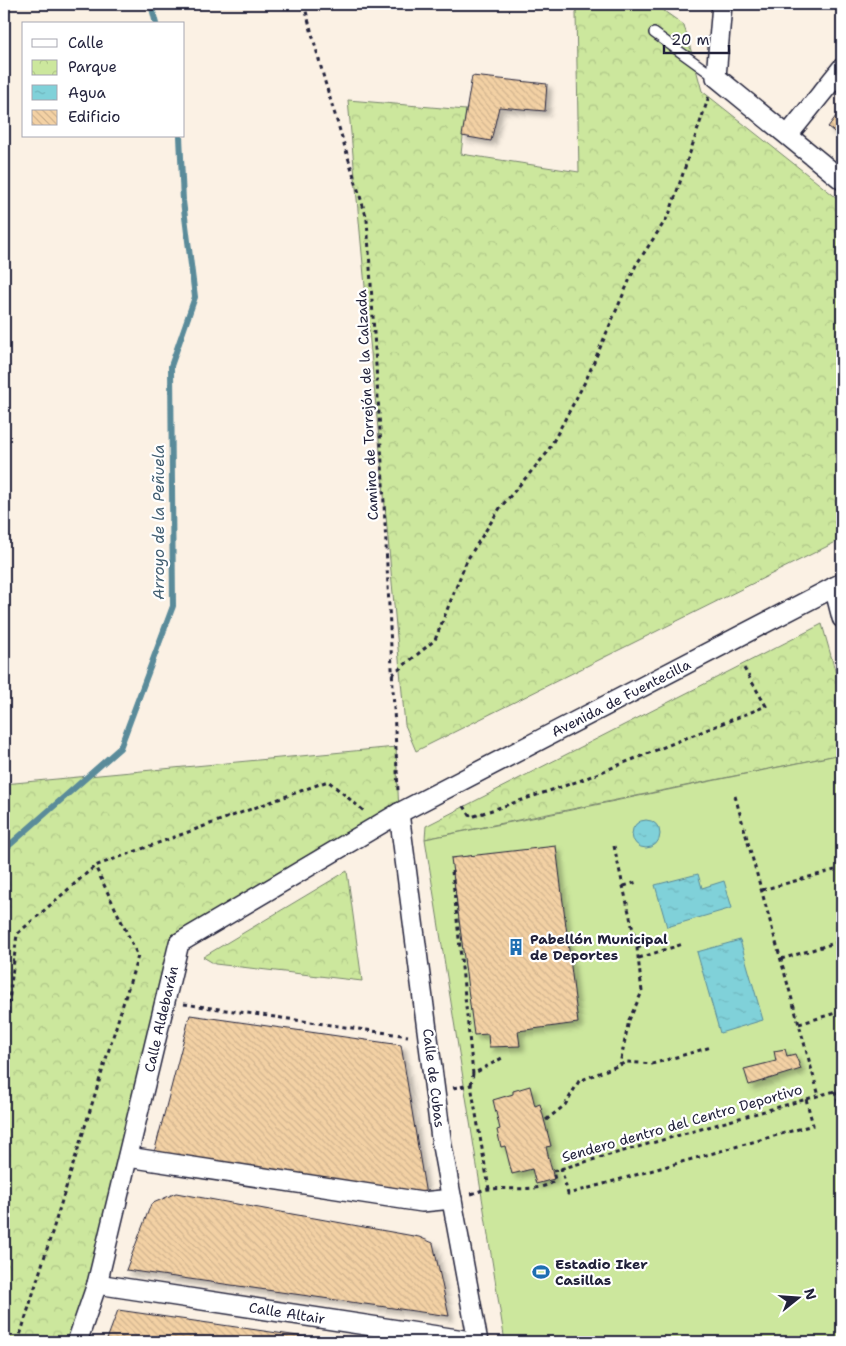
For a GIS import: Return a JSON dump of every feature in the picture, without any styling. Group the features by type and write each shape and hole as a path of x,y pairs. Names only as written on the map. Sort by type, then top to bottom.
{"street":[{"path":"722,4 716,77 842,180"},
{"path":"788,135 842,68"},
{"path":"838,585 842,618"},
{"name":"Avenida de Fuentecilla","path":"399,813 838,585"},
{"name":"Calle Aldebarán","path":"77,1342 97,1284 179,943 399,813"},
{"name":"Calle de Cubas","path":"399,813 442,1146 478,1342"},
{"path":"128,1157 422,1202 452,1199"},
{"name":"Calle Altair","path":"97,1284 478,1342"}],"lane":[{"path":"654,33 716,77"}],"path":[{"name":"Camino de Torrejón de la Calzada","path":"304,4 325,82 367,219 382,463 399,813"},
{"path":"392,675 435,640 468,560 500,508 547,453 586,380 636,265 669,215 716,77"},
{"path":"464,806 470,816 561,787 766,706 742,665"},
{"path":"4,1044 17,934 95,866 328,781 380,824"},
{"path":"735,796 819,1096"},
{"path":"614,846 639,958 642,992 629,1020 620,1064"},
{"path":"18,1342 138,956 95,866"},
{"path":"762,890 842,868"},
{"path":"452,871 473,1074 471,1085 489,1189"},
{"path":"624,886 637,882"},
{"path":"780,959 842,941"},
{"path":"637,948 656,942"},
{"path":"639,958 683,944"},
{"path":"4,959 14,960"},
{"path":"165,1002 428,1039"},
{"path":"799,1024 842,1010"},
{"path":"546,1120 565,1105 579,1081 626,1062 652,1064 711,1047"},
{"path":"473,1074 502,1058"},
{"path":"435,1091 471,1085"},
{"name":"Sendero dentro del Centro Deportivo","path":"452,1199 489,1189 535,1188 553,1183 555,1180 553,1171 561,1168 842,1089"},
{"path":"835,1091 842,1117"},
{"path":"561,1168 568,1194 804,1128 813,1125 806,1099"}],"green space":[{"path":"578,4 654,4 684,25 702,91 842,202 842,539 416,751 405,725 348,100 466,110 461,154 579,172 576,13"},
{"path":"822,624 842,695 842,754 425,839 426,826"},
{"path":"396,747 399,813 179,943 77,1342 4,1342 4,784"},
{"path":"842,754 842,1342 505,1342 425,839"},
{"path":"347,871 362,981 215,964 203,957"}],"water":[{"path":"646,820 656,824 660,834 656,844 646,848 636,844 632,834 636,824"},
{"path":"698,874 702,888 724,881 732,908 667,927 655,885"},
{"path":"740,940 763,1020 720,1033 697,952"}],"building":[{"path":"472,76 547,84 545,111 499,107 491,141 462,136"},
{"path":"842,108 842,138 828,127"},
{"name":"Pabellón Municipal de Deportes","path":"556,846 578,1023 518,1031 520,1046 489,1047 488,1034 474,1035 451,858"},
{"path":"190,1015 401,1045 426,1195 154,1153"},
{"path":"785,1049 787,1056 795,1054 801,1069 749,1085 744,1069 776,1061 774,1051"},
{"path":"530,1086 535,1106 540,1104 551,1146 546,1147 554,1179 536,1184 532,1169 512,1174 505,1146 501,1147 497,1130 500,1129 493,1100"},
{"path":"176,1193 419,1237 433,1243 449,1316 126,1270 151,1204"},
{"path":"118,1310 340,1342 106,1342"}],"waterway":[{"name":"Arroyo de la Peñuela","path":"151,4 156,22"},
{"name":"Arroyo de la Peñuela","path":"4,850 120,748 173,606 171,366 195,297 183,201 180,138"}],"place":[{"name":"Pabellón Municipal de Deportes","path":"516,947"},
{"name":"Estadio Iker Casillas","path":"541,1272"}]}
